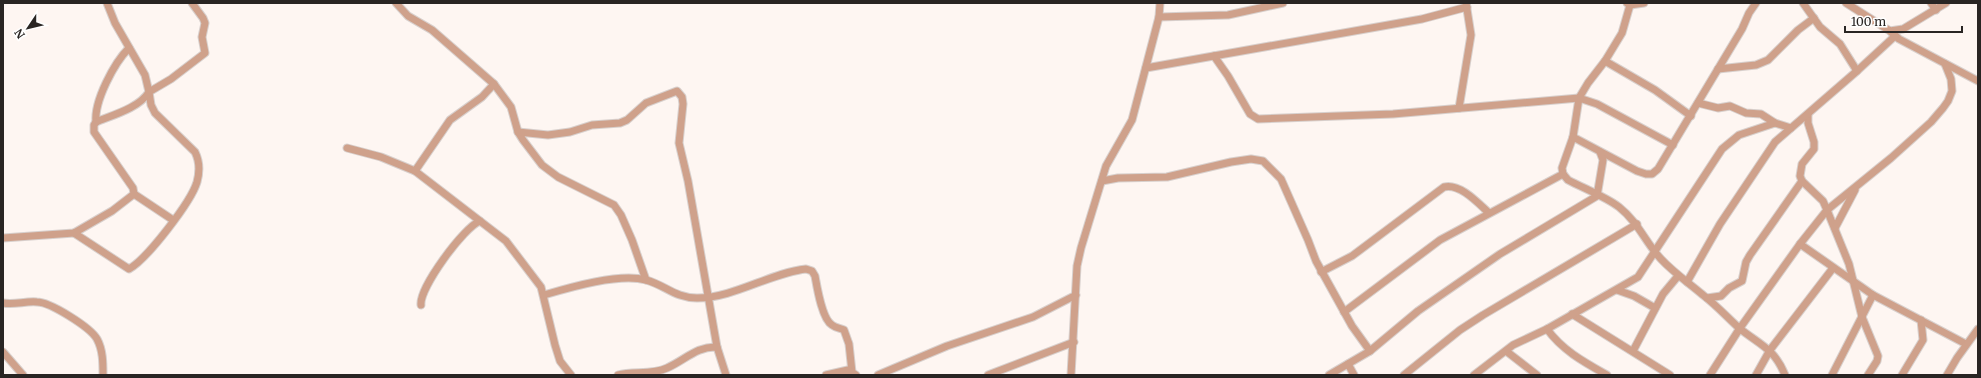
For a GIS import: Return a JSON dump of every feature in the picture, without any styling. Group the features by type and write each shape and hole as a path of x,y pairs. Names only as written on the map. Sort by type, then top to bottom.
{"street":[{"path":"74,233 129,268 149,252 191,195 196,182 200,160 195,152 155,113 151,105 145,75 129,48 107,3"},
{"path":"96,122 131,107 146,97 149,92 171,80 205,54 202,37 205,23 192,3"},
{"path":"396,3 408,16 432,30 494,84 511,107 518,132 542,165 553,174 614,205 621,215 632,240 646,280"},
{"path":"1071,375 1076,295 1081,248 1110,157 1132,120 1159,17 1160,3"},
{"path":"1159,17 1228,15 1283,3"},
{"path":"1644,3 1628,4 1622,33 1605,61 1588,83 1579,98 1573,137 1562,168 1563,174 1568,180 1618,206 1637,224 1655,251 1678,276 1707,298 1740,328 1770,350 1781,365 1785,375"},
{"path":"1573,137 1636,171 1652,174 1658,169 1673,145 1756,3"},
{"path":"1803,3 1826,33 1840,44 1857,71"},
{"path":"1846,3 1892,33 1945,64 1978,81"},
{"path":"1931,3 1936,10"},
{"path":"1687,282 1720,224 1775,142 1857,71 1892,33 1903,29 1946,3"},
{"path":"1146,68 1422,19 1467,5 1472,35 1459,108"},
{"path":"1718,69 1756,65 1768,60 1798,30 1814,18"},
{"path":"129,48 117,63 108,82 97,109 94,132 133,188 134,194 173,220"},
{"path":"1214,56 1228,76 1250,114 1258,119 1393,114 1579,98 1597,104 1673,145"},
{"path":"1605,61 1655,90 1690,116"},
{"path":"1710,375 1740,328 1800,244 1828,210 1856,188 1931,122 1948,101 1952,86 1945,64"},
{"path":"415,171 450,120 482,97 494,84"},
{"path":"518,132 548,135 570,132 592,125 620,123 627,120 646,102 677,90 682,97 683,104 679,142 688,181 718,347 726,375"},
{"path":"1698,103 1718,108 1734,107 1746,113 1761,114 1775,123 1791,128"},
{"path":"1808,114 1808,123 1814,142 1814,149 1802,164 1800,176 1802,181 1823,201 1828,210 1854,282 1862,317 1878,356 1877,362 1868,375"},
{"path":"1474,375 1506,351 1638,277 1722,149 1739,135 1775,123"},
{"path":"347,148 386,158 415,171 506,241 536,278 544,295 560,361 571,375"},
{"path":"1329,375 1370,351 1418,311 1500,254 1597,196 1603,160 1600,152"},
{"path":"1102,181 1118,178 1167,176 1251,159 1263,161 1281,179 1321,272 1344,312 1370,351"},
{"path":"1344,312 1440,240 1563,174"},
{"path":"1707,298 1721,296 1729,288 1742,281 1746,262 1750,255 1802,181"},
{"path":"1321,272 1352,256 1444,187 1452,187 1471,196 1490,213"},
{"path":"1835,228 1856,188"},
{"path":"3,238 74,233 112,211 134,194"},
{"path":"420,305 421,295 449,252 471,225 480,221"},
{"path":"1404,375 1460,330 1483,315 1637,224"},
{"path":"1800,244 1873,295 1966,344"},
{"path":"1756,375 1770,350 1833,268"},
{"path":"544,295 573,286 622,279 646,280 671,293 697,298 708,297 806,269 812,271 815,276 823,311 828,321 832,325 844,330 849,344 854,373 841,371 826,375"},
{"path":"1632,351 1663,294 1678,276"},
{"path":"1616,290 1634,296 1655,308"},
{"path":"878,375 947,346 1033,317 1076,295"},
{"path":"1832,375 1873,295"},
{"path":"3,303 12,304 38,302 51,306 89,331 96,337 101,350 103,375"},
{"path":"1572,314 1670,375"},
{"path":"1902,375 1923,340 1921,320"},
{"path":"1547,329 1556,342 1607,375"},
{"path":"1947,375 1966,344 1978,329"},
{"path":"988,375 1074,342"},
{"path":"618,375 666,369 702,348 718,347"},
{"path":"1506,351 1536,375"},
{"path":"3,352 23,375"},
{"path":"1348,364 1354,375"}]}
